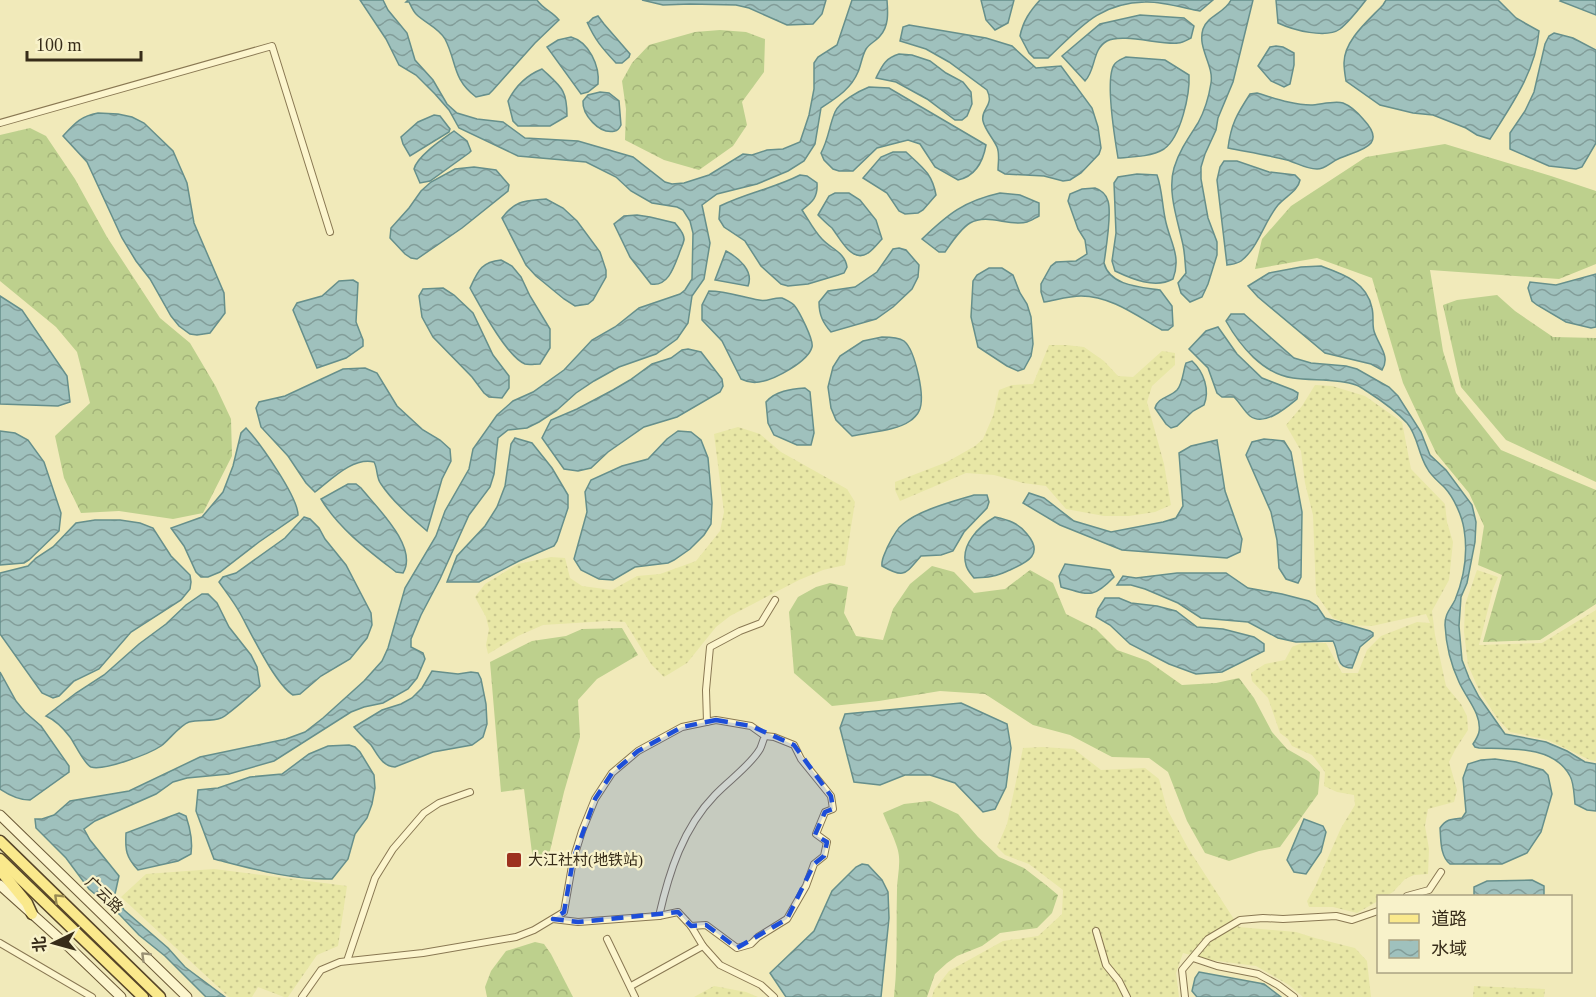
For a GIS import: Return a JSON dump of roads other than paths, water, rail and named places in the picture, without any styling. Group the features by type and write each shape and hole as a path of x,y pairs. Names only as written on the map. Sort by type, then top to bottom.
{"main road":[{"name":"广云路","path":"0,815 187,997"},
{"path":"0,841 160,997"},
{"path":"0,859 142,997"},
{"path":"0,870 27,903 32,914"},
{"path":"0,885 120,997"}],"street":[{"path":"0,123 272,46 330,232"},
{"path":"707,722 706,690 710,647 761,623 776,600"},
{"path":"302,997 321,970 340,962 423,953 516,937 553,919 564,912 573,860 582,831 596,798 612,773 638,751 682,727 716,720 751,726 765,736 794,745 801,759 831,796 833,809 825,812 816,834 827,842 824,856 814,864 806,886 787,918 751,944 737,948 706,925 691,926"},
{"path":"659,916 666,884 682,842 713,796 741,771 760,749 765,736"},
{"path":"347,962 375,878 393,849 424,813 439,803 470,792"},
{"path":"1413,895 1429,890 1441,872"},
{"path":"1185,997 1182,970 1208,939 1240,920 1336,916 1352,920 1377,910"},
{"path":"553,919 578,922 659,916 678,912 720,965 761,985 774,997"},
{"path":"1096,931 1106,965 1119,981 1127,997"},
{"path":"607,939 635,997"},
{"path":"0,943 92,997"},
{"path":"631,986 703,946"},
{"path":"1193,958 1217,966 1258,974 1294,997"}],"water":[{"path":"360,0 383,0 388,10 407,33 415,60 433,80 447,104 457,113 477,119 503,122 525,138 578,141 633,157 665,182 672,184 684,183 709,175 743,154 752,155 767,150 783,149 800,142 809,115 814,89 814,63 818,57 837,45 852,0 887,0 888,14 883,32 866,49 858,72 851,83 842,93 821,108 815,144 804,161 788,171 757,184 717,194 702,205 710,243 704,279 692,296 688,323 677,339 656,354 619,367 594,381 539,422 527,428 508,430 498,438 494,474 490,487 469,515 411,639 411,647 423,653 425,659 417,678 408,689 383,703 351,712 274,761 229,774 187,778 173,782 156,794 95,821 84,829 119,876 115,894 124,910 168,948 185,967 225,997 206,997 165,956 89,889 66,858 36,828 35,819 54,815 70,801 129,791 200,757 286,739 305,732 323,718 364,681 382,661 388,648 405,588 436,536 445,511 469,469 473,449 497,415 513,401 533,392 564,370 592,340 615,327 639,308 680,294 692,279 693,233 690,221 683,210 652,203 631,191 616,177 586,162 518,156 459,128 449,110 435,94 416,75 399,65 386,39"},
{"path":"408,0 537,0 559,20 489,94 476,97 459,77 445,39 416,14 409,2 406,2"},
{"path":"642,0 826,0 822,14 813,24 787,25 749,8 736,5 663,5"},
{"path":"981,0 1014,0 1008,23 995,30 986,20"},
{"path":"1040,0 1213,0 1200,11 1151,2 1114,7 1080,28 1048,58 1034,58 1020,36 1027,16"},
{"path":"1231,0 1253,0 1233,82 1201,167 1208,218 1217,242 1217,255 1202,297 1190,302 1181,293 1178,283 1186,273 1184,248 1172,197 1172,177 1184,144 1202,114 1210,88 1210,70 1202,43 1203,29 1205,24 1225,8"},
{"path":"1276,0 1366,0 1340,29 1334,32 1318,33 1301,31 1278,23"},
{"path":"1386,0 1498,0 1516,18 1539,31 1528,74 1490,139 1433,115 1380,105 1346,81 1344,63 1348,46 1358,31"},
{"path":"1596,0 1596,15 1560,1"},
{"path":"1140,15 1184,18 1194,26 1191,38 1178,43 1122,38 1107,41 1096,54 1085,81 1062,56 1100,24"},
{"path":"598,16 630,54 622,63 616,63 611,58 599,44 590,28 587,22"},
{"path":"909,25 986,38 1012,46 1036,68 1061,66 1092,108 1098,127 1101,148 1099,154 1081,173 1070,180 1005,174 998,170 998,150 983,121 983,113 989,100 987,90 949,62 926,49 900,41 903,27"},
{"path":"1554,33 1573,38 1596,50 1596,143 1582,167 1576,169 1549,166 1510,149 1510,133 1525,111 1534,92 1545,44 1549,36"},
{"path":"571,37 588,49 597,70 598,84 588,92 581,94 547,47 558,40"},
{"path":"1276,46 1294,53 1290,84 1284,87 1271,81 1258,66 1270,47"},
{"path":"899,54 912,55 930,61 963,82 971,92 972,104 967,116 962,120 955,120 927,99 896,82 876,78 887,60"},
{"path":"1126,57 1165,60 1189,75 1189,83 1180,125 1170,143 1153,154 1118,158 1110,83 1114,65"},
{"path":"542,69 562,89 566,100 567,116 550,126 518,126 513,121 508,101 522,82"},
{"path":"869,87 889,88 986,145 978,167 970,175 958,180 935,167 920,144 908,140 877,148 853,171 833,169 821,153 835,112 845,100"},
{"path":"600,92 609,93 619,101 621,125 616,131 603,130 598,127 585,112 583,101 588,95"},
{"path":"1257,93 1304,105 1343,103 1357,113 1371,129 1372,142 1361,150 1317,169 1280,158 1228,148 1238,114 1250,94"},
{"path":"98,113 132,117 144,123 173,151 187,183 194,223 224,293 225,313 210,333 190,334 171,316 150,279 122,238 87,162 63,136 79,121"},
{"path":"434,115 440,116 450,129 449,132 410,156 401,137 418,122"},
{"path":"454,131 467,141 471,151 430,181 420,183 414,169 416,164 431,148"},
{"path":"893,152 906,152 926,171 932,181 936,195 918,213 905,214 899,211 887,193 863,178 881,157"},
{"path":"1224,161 1237,161 1269,172 1295,175 1300,180 1294,190 1273,212 1247,256 1239,262 1227,265 1217,180"},
{"path":"474,167 496,170 509,185 508,191 462,228 417,259 405,254 390,238 391,228 431,182 455,169"},
{"path":"1137,174 1157,175 1159,180 1176,263 1173,279 1166,282 1151,283 1129,277 1115,271 1112,261 1116,233 1114,183 1118,177"},
{"path":"800,175 807,176 817,183 814,199 802,210 819,236 841,254 847,267 844,273 838,275 808,284 788,286 781,284 761,266 745,241 724,227 719,219 720,206"},
{"path":"1095,188 1105,194 1109,207 1104,263 1107,271 1119,281 1127,284 1160,290 1172,306 1173,326 1168,330 1162,330 1103,299 1081,296 1044,302 1041,284 1051,266 1056,262 1076,261 1087,254 1085,240 1078,229 1068,201 1070,194 1082,189"},
{"path":"835,193 849,193 860,200 876,220 882,239 868,253 857,255 852,253 818,215 829,196"},
{"path":"1000,193 1020,195 1039,203 1039,216 1028,222 1020,223 977,220 970,223 956,236 945,252 939,252 922,239 940,222 966,204"},
{"path":"546,199 563,208 577,221 600,252 606,277 593,300 588,304 575,306 536,276 526,265 502,218 516,205 526,201"},
{"path":"637,215 675,223 684,236 672,270 666,279 657,284 651,284 630,257 614,224 624,216"},
{"path":"893,249 906,250 919,265 918,277 912,289 876,319 831,332 822,318 819,302 828,291 855,287 877,272"},
{"path":"726,251 736,257 747,270 748,286 715,280"},
{"path":"501,260 512,266 521,277 550,329 550,348 540,364 525,364 510,352 494,330 470,288 481,268"},
{"path":"1321,266 1353,280 1365,292 1372,308 1374,331 1384,355 1382,370 1371,364 1325,353 1248,286 1269,273"},
{"path":"989,268 1002,268 1013,275 1031,317 1033,344 1031,356 1024,369 1018,371 978,347 971,317 973,281 977,275"},
{"path":"1596,274 1596,327 1591,328 1566,322 1532,301 1528,288 1530,282 1556,285"},
{"path":"353,280 358,283 356,322 363,346 346,358 317,368 293,310 297,303 322,296 339,281"},
{"path":"443,288 473,313 493,355 509,376 509,388 502,398 489,397 484,393 472,377 433,337 422,317 419,296 423,289"},
{"path":"709,291 762,300 782,298 790,302 796,308 809,332 812,347 809,353 790,369 773,378 754,382 741,379 722,341 702,320 702,305"},
{"path":"0,296 22,310 67,376 70,402 58,406 0,404"},
{"path":"1231,314 1244,314 1294,358 1311,363 1357,369 1389,387 1398,396 1421,432 1430,455 1446,470 1472,505 1476,522 1475,542 1467,583 1461,597 1459,626 1462,660 1469,678 1479,697 1505,734 1546,742 1585,762 1596,764 1596,811 1587,810 1575,804 1570,776 1563,766 1553,759 1529,751 1479,748 1473,744 1479,732 1478,719 1454,669 1445,625 1463,574 1466,547 1463,524 1451,497 1427,468 1414,434 1407,423 1388,406 1358,386 1341,381 1293,378 1262,365 1245,349 1226,321"},
{"path":"1218,327 1237,354 1262,378 1298,393 1297,399 1275,415 1256,419 1248,414 1234,397 1222,397 1217,393 1208,368 1189,349 1206,331"},
{"path":"882,337 899,339 908,346 920,386 921,405 917,415 904,424 882,431 852,436 836,420 831,408 828,387 833,367 840,356 863,341"},
{"path":"688,349 701,352 722,379 723,386 720,392 677,417 644,427 608,452 591,468 578,471 564,469 542,438 551,420 613,390 652,364"},
{"path":"1192,361 1200,370 1205,382 1206,399 1204,405 1171,428 1155,408 1156,404 1177,390 1186,363"},
{"path":"365,368 377,373 397,406 423,430 450,449 451,461 442,479 427,531 379,482 374,462 366,461 350,466 315,492 306,483 288,456 261,427 256,408 259,402 285,396 343,369"},
{"path":"805,388 810,392 814,433 811,445 797,445 774,435 768,423 766,402 779,393"},
{"path":"246,428 269,457 292,496 298,515 220,572 201,577 171,528 202,517 223,492 233,466 241,433"},
{"path":"0,431 15,433 28,440 44,462 61,513 59,531 24,563 0,565"},
{"path":"678,431 691,432 701,440 708,458 712,503 711,524 704,535 690,549 668,563 635,567 613,580 599,579 581,570 574,559 587,512 585,492 591,480 622,466 648,459"},
{"path":"515,438 532,443 552,468 568,495 568,508 557,541 554,546 479,582 447,582 457,556 485,526 497,507 505,486 511,444"},
{"path":"1264,439 1284,441 1291,452 1302,512 1301,577 1298,583 1286,579 1279,568 1277,540 1271,512 1246,455 1252,442"},
{"path":"1217,440 1225,491 1242,539 1240,552 1227,558 1122,550 1060,525 1023,503 1029,493 1044,498 1074,521 1111,532 1176,518 1183,506 1179,453 1191,446"},
{"path":"348,484 356,484 361,488 394,528 405,551 406,563 403,573 396,572 355,539 321,499"},
{"path":"974,495 987,495 989,502 987,508 964,532 953,551 941,555 921,556 904,573 882,566 889,545 903,524 927,510"},
{"path":"304,517 310,519 319,528 346,565 371,613 372,625 367,638 350,659 321,676 300,694 293,695 271,669 238,609 219,582 223,577 236,573 285,538"},
{"path":"995,517 1020,527 1032,541 1034,552 1023,564 1010,570 991,577 974,578 969,572 965,558 968,543 983,525"},
{"path":"120,520 153,528 171,556 190,575 190,589 181,600 131,632 99,669 74,681 59,696 53,698 42,693 0,634 0,573 28,566 53,547 76,523"},
{"path":"1065,564 1110,570 1114,577 1095,592 1078,592 1061,587 1059,576"},
{"path":"1177,573 1226,573 1248,588 1309,601 1317,606 1325,618 1370,631 1373,636 1360,647 1352,668 1340,663 1333,641 1296,642 1278,638 1248,622 1201,618 1178,603 1145,589 1131,585 1117,585 1123,576 1136,578"},
{"path":"202,594 208,594 217,603 229,627 251,655 257,667 260,686 221,718 189,722 161,746 147,753 106,767 91,767 85,762 65,731 46,716 104,675"},
{"path":"1105,598 1119,598 1131,603 1157,606 1176,611 1197,627 1223,629 1254,637 1264,644 1264,651 1222,672 1196,674 1169,664 1130,644 1110,625 1096,617"},
{"path":"432,671 458,674 478,673 486,704 487,724 483,737 472,745 433,752 395,767 387,765 354,727 382,710 412,698 422,688"},
{"path":"0,672 16,701 41,726 69,766 69,772 30,800 14,797 0,789"},
{"path":"961,703 1007,724 1011,748 1006,787 995,809 983,812 955,783 930,775 905,775 880,785 854,782 840,728 845,714"},
{"path":"349,745 360,752 374,775 375,788 367,818 355,834 348,859 332,879 287,876 214,859 196,811 198,790 218,788 250,777 282,774 309,754 328,746"},
{"path":"1495,759 1543,770 1548,775 1552,794 1541,832 1527,853 1502,864 1450,864 1443,852 1440,828 1449,820 1462,818 1466,812 1463,778 1468,764"},
{"path":"179,813 186,816 190,830 191,854 178,861 138,870 127,853 126,833"},
{"path":"1304,819 1323,826 1326,832 1321,852 1306,874 1294,872 1287,860"},
{"path":"862,864 868,865 882,880 888,892 889,918 881,997 786,997 770,973 814,931 832,891"},
{"path":"1532,880 1544,886 1544,895 1474,895 1474,887 1487,881"},
{"path":"1199,972 1264,984 1281,997 1197,997 1192,991"}],"place":[{"name":"大江社村(地铁站)","path":"514,860"}]}
